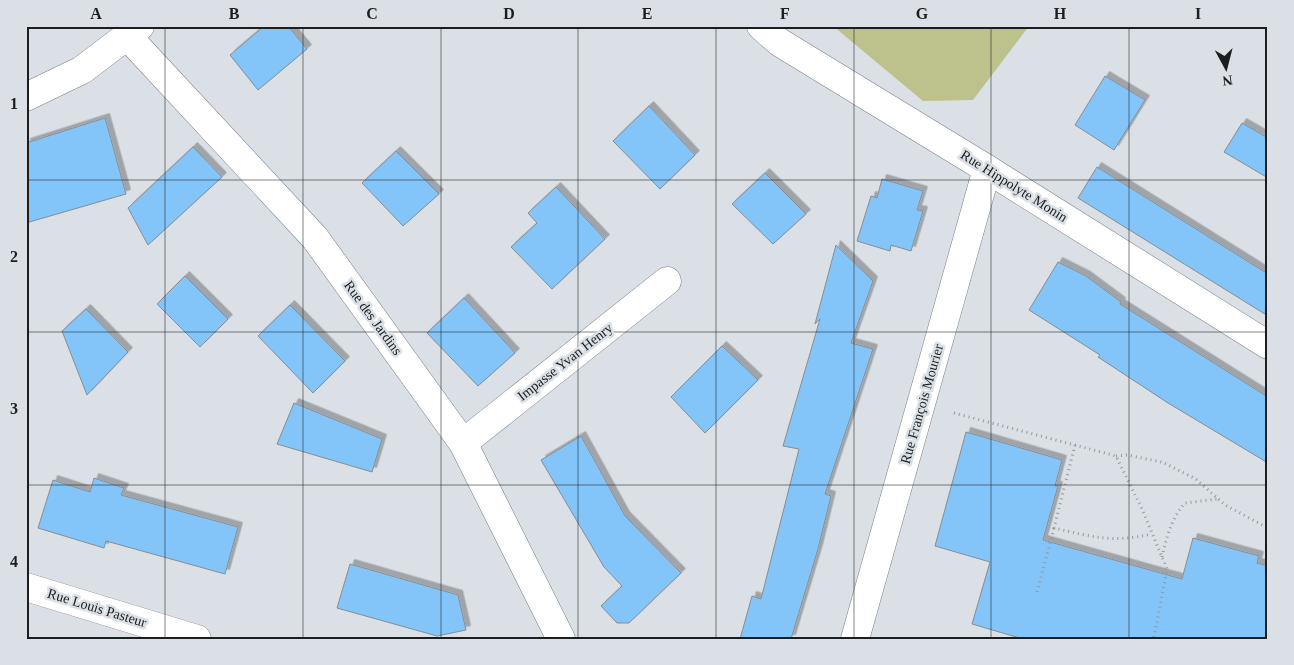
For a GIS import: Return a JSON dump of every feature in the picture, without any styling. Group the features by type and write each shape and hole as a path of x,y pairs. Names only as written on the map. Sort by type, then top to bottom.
{"street":[{"name":"Rue Hippolyte Monin","path":"761,26 779,42 987,169 1268,345"},
{"path":"26,97 82,70 134,32"},
{"name":"Rue des Jardins","path":"134,32 315,238 463,443 561,639"},
{"name":"Rue François Mourier","path":"855,639 987,169"},
{"name":"Impasse Yvan Henry","path":"463,443 667,281"},
{"name":"Rue Louis Pasteur","path":"26,587 197,639"}],"path":[{"path":"921,405 1116,456 1128,455 1162,462 1196,479 1225,506 1268,528"},
{"path":"1037,592 1075,445"},
{"path":"1116,456 1167,569 1154,637 1160,639"},
{"path":"1162,558 1166,536 1175,516 1185,503 1218,499"},
{"path":"1054,528 1101,539 1127,540 1152,534"}],"green space":[{"path":"833,26 1029,26 973,100 923,101"}],"building":[{"path":"264,26 288,26 307,49 258,90 230,55"},
{"path":"1105,76 1145,100 1114,150 1075,125"},
{"path":"649,106 695,155 660,189 613,141"},
{"path":"105,118 126,194 26,223 26,143"},
{"path":"1242,123 1268,138 1268,178 1224,152"},
{"path":"193,147 222,177 148,245 128,208"},
{"path":"396,151 439,194 403,226 362,183"},
{"path":"1097,167 1268,274 1268,316 1078,198"},
{"path":"765,173 806,214 773,244 732,204"},
{"path":"882,179 923,191 917,210 923,211 911,251 891,245 890,251 857,241 871,196 877,198"},
{"path":"556,187 605,239 552,289 511,247 537,223 528,213"},
{"path":"836,245 873,281 851,343 873,349 825,494 831,496 818,549 791,639 740,639 752,596 761,599 799,449 783,446 820,319 815,324"},
{"path":"1058,262 1086,276 1121,302 1120,304 1268,397 1268,463 1168,403 1098,357 1100,355 1029,310"},
{"path":"185,276 228,319 200,347 157,304"},
{"path":"464,298 515,353 478,386 427,333"},
{"path":"290,305 345,361 313,393 258,336"},
{"path":"86,309 128,352 87,395 62,331"},
{"path":"722,346 758,380 705,433 671,397"},
{"path":"294,403 382,439 372,472 277,444"},
{"path":"966,432 1062,460 1055,486 1058,486 1043,540 1182,579 1193,538 1259,556 1257,563 1268,566 1268,639 1023,639 972,624 990,562 935,546"},
{"path":"581,436 625,516 681,573 629,623 617,623 601,606 622,586 604,567 541,460"},
{"path":"94,478 124,488 121,495 238,527 225,574 106,541 104,548 38,528 53,480 90,492"},
{"path":"350,564 458,595 466,630 437,636 337,608"}]}
